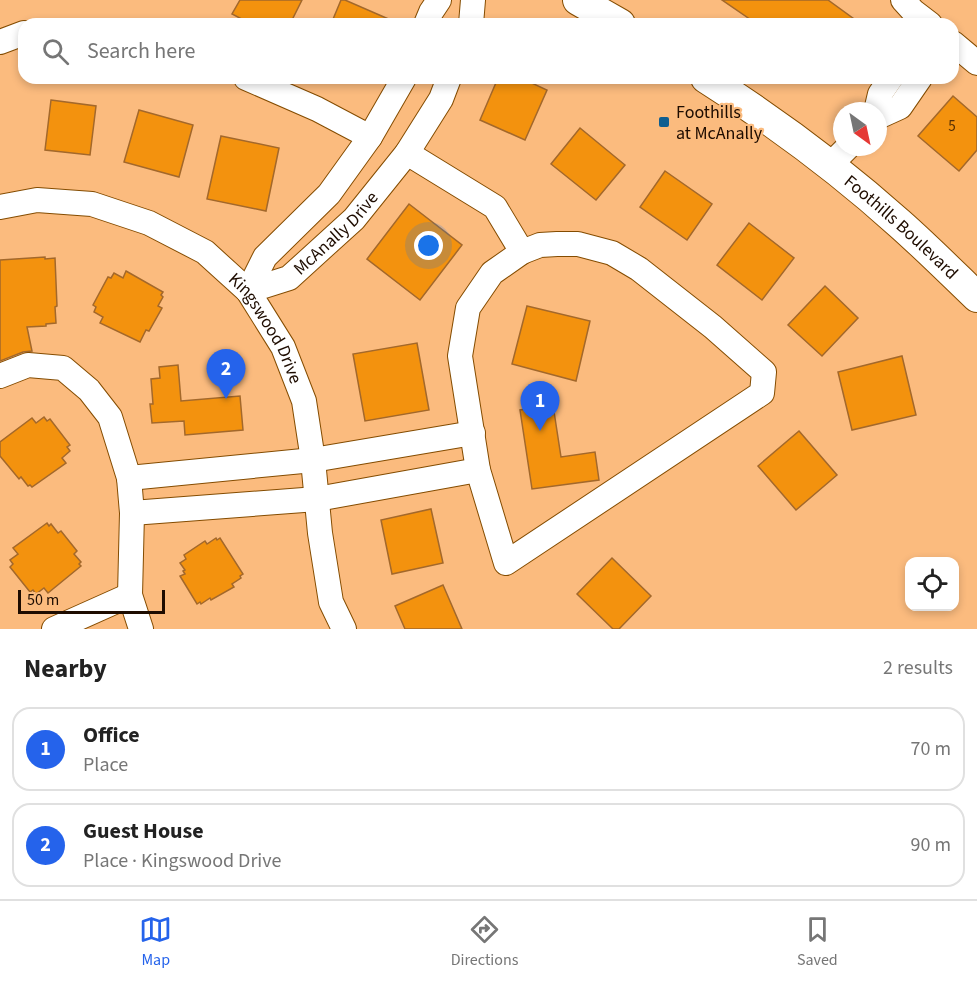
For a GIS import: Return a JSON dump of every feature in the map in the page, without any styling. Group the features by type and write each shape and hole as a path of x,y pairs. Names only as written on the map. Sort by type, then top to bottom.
{"main road":[{"path":"578,0 610,18"},
{"name":"Foothills Boulevard","path":"716,84 833,153"},
{"name":"Foothills Boulevard","path":"839,156 900,224 977,297"}],"street":[{"path":"428,18 439,0"},
{"path":"472,18 473,0"},
{"path":"903,0 922,18"},
{"path":"0,42 18,35"},
{"path":"959,48 977,63"},
{"path":"260,84 317,109 370,137"},
{"name":"McAnally Drive","path":"248,291 265,257 329,194 370,137 401,84"},
{"name":"McAnally Drive","path":"248,291 289,278 354,219 407,153 441,99 447,84"},
{"path":"878,102 880,94 887,84"},
{"path":"887,113 900,107 916,84"},
{"path":"407,153 495,207 522,252"},
{"name":"Kingswood Drive","path":"0,207 37,200 92,204 149,223 205,252 248,291 283,347 304,401 331,602 344,629"},
{"path":"578,244 612,253 680,301 764,372 762,393 506,563 478,470 460,356 468,308 492,273 522,252 540,245 578,244"},
{"path":"0,376 28,365 63,368 89,390 110,417 129,478 132,513 130,595 141,629"},
{"path":"129,478 313,460 473,433"},
{"path":"132,513 317,499 478,470"},
{"path":"54,629 130,595"}],"building":[{"path":"240,0 302,0 293,18 240,18 232,14"},
{"path":"341,0 345,0 386,18 334,18"},
{"path":"722,0 828,0 853,18 748,18"},
{"path":"495,84 534,84 547,90 525,140 480,120"},
{"path":"953,96 977,117 977,150 959,171 918,136"},
{"path":"51,100 96,106 90,155 45,150"},
{"path":"139,110 193,125 179,177 124,162"},
{"path":"580,128 625,165 596,200 551,164"},
{"path":"221,136 279,148 266,211 207,199"},
{"path":"665,171 712,204 687,240 640,207"},
{"path":"409,204 462,245 420,300 367,259"},
{"path":"749,223 794,258 762,300 717,265"},
{"path":"45,257 45,259 55,258 56,323 27,327 32,351 0,361 0,260"},
{"path":"126,271 163,292 158,306 162,308 140,342 100,323 103,317 94,312 96,307 93,305 108,277 111,278 114,273 123,278"},
{"path":"825,286 858,318 822,356 788,325"},
{"path":"527,306 590,321 576,381 512,364"},
{"path":"417,343 429,410 365,421 353,354"},
{"path":"902,356 916,415 852,430 838,372"},
{"path":"178,365 181,401 240,396 243,430 185,435 184,421 152,423 151,379 160,378 159,367"},
{"path":"553,405 561,457 595,452 599,480 532,489 520,410"},
{"path":"44,417 47,421 50,419 70,445 67,447 70,451 62,458 66,463 32,487 28,486 21,477 19,479 0,456 0,442 32,418 36,423"},
{"path":"799,431 837,475 796,510 758,466"},
{"path":"431,509 443,563 392,574 381,520"},
{"path":"47,523 49,526 51,524 58,533 61,531 77,551 74,554 81,562 79,564 81,566 48,593 44,588 36,594 33,590 30,592 10,567 13,564 10,560 18,554 13,548"},
{"path":"216,538 217,540 220,538 243,574 232,584 234,587 211,600 210,598 197,604 180,576 185,574 183,571 185,570 180,563 186,559 184,555 205,541 207,544"},
{"path":"612,558 651,596 619,629 613,629 577,594"},
{"path":"443,585 462,629 405,629 395,606"}],"place":[{"name":"Foothills at McAnally","path":"664,122"},
{"name":"Guest House","path":"226,399"},
{"name":"Office","path":"540,431"}]}
